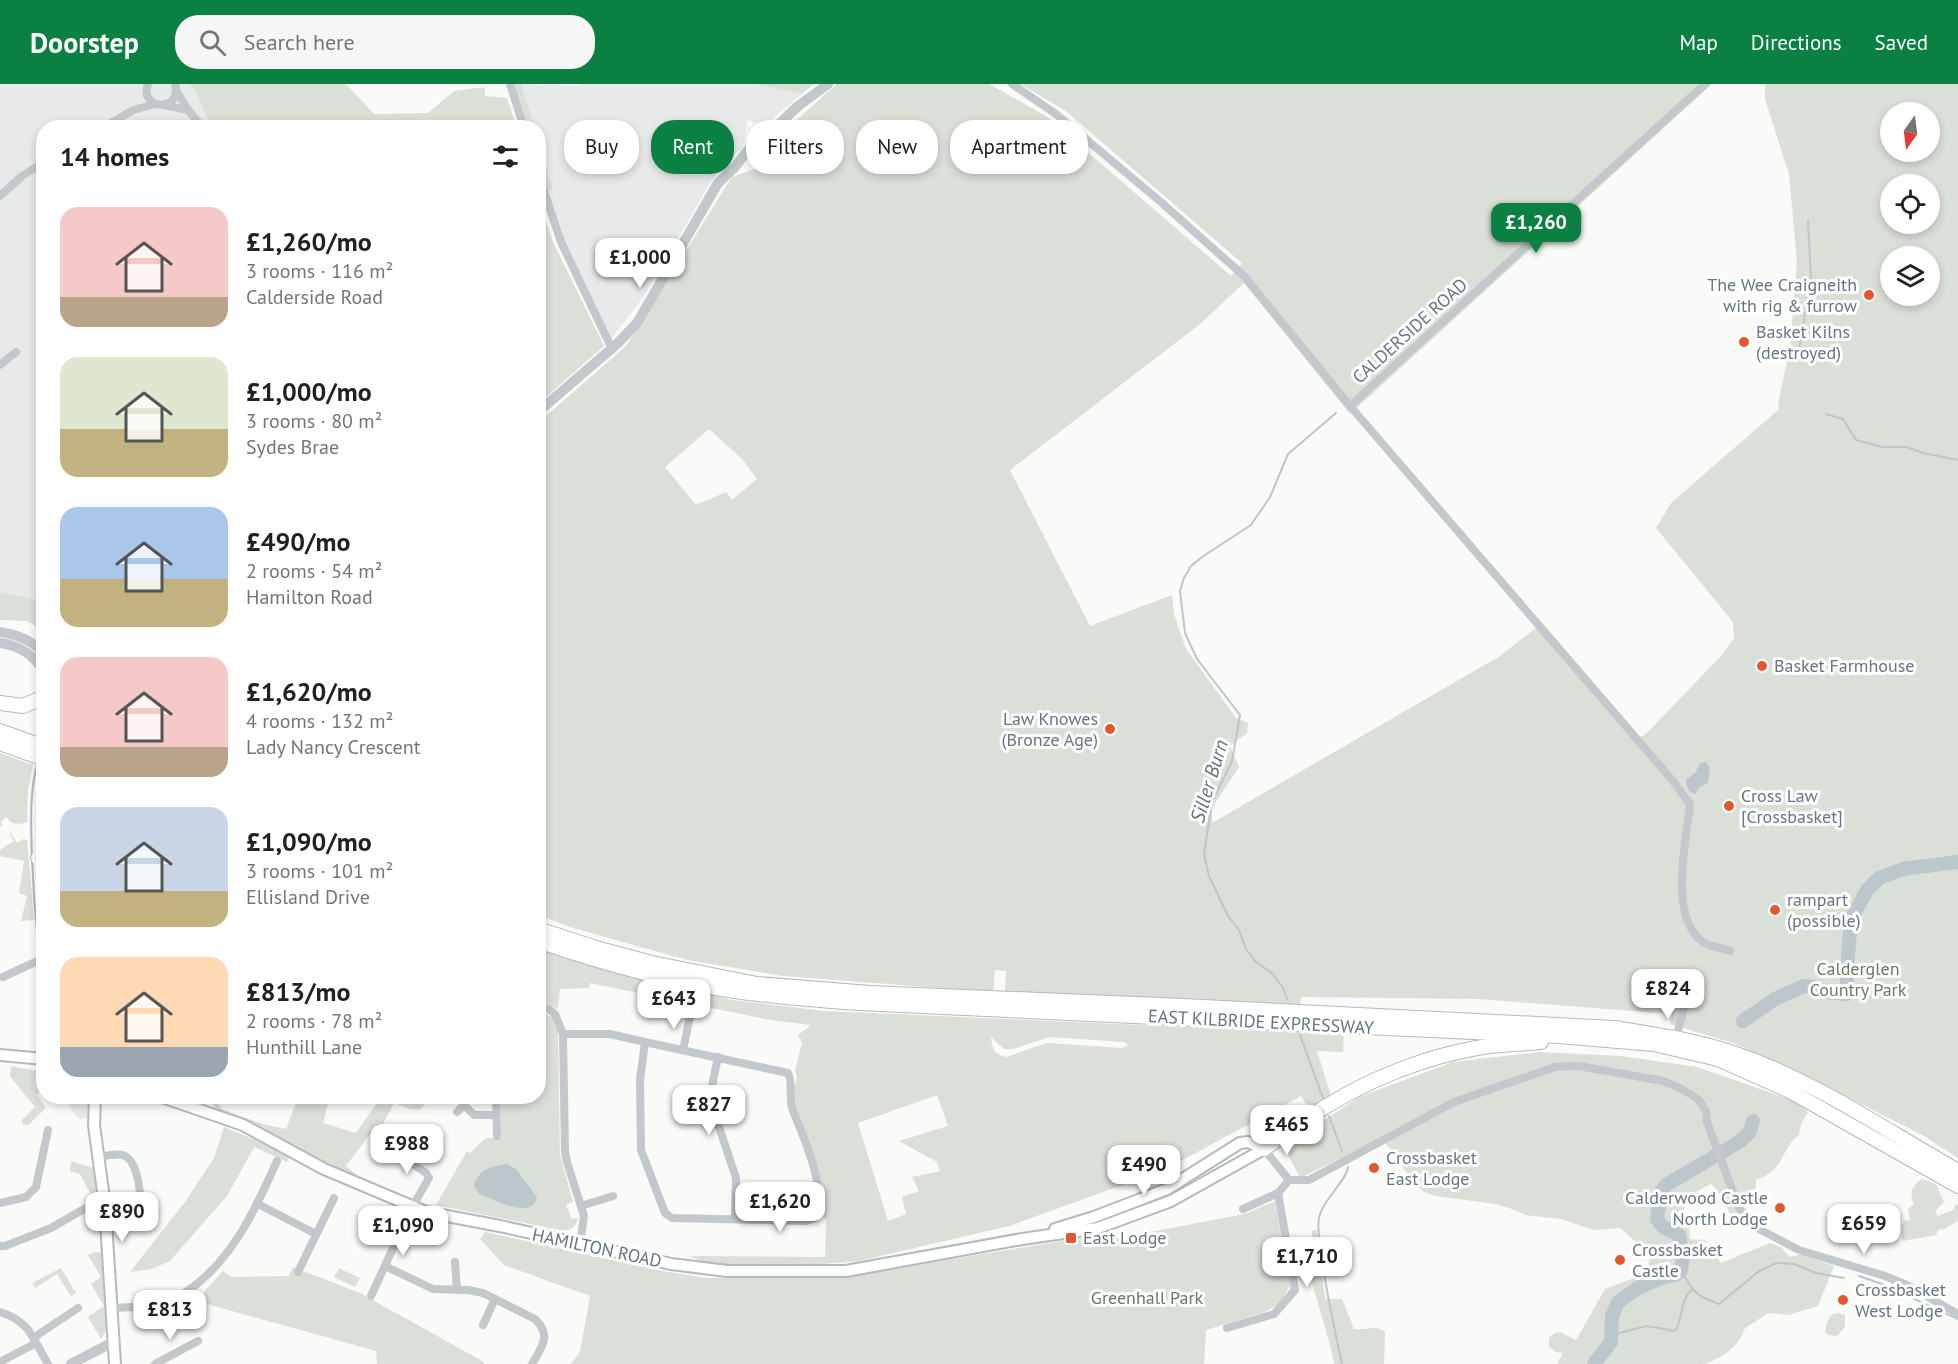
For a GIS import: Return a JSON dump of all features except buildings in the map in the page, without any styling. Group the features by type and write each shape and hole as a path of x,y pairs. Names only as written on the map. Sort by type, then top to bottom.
{"highway":[{"path":"0,703 23,706 36,701"},
{"path":"0,730 36,751"},
{"path":"0,743 36,752"},
{"name":"EAST KILBRIDE EXPRESSWAY","path":"546,931 643,960 757,984 870,993 1615,1028 1676,1038 1733,1053 1791,1076 1958,1172"},
{"name":"EAST KILBRIDE EXPRESSWAY","path":"546,944 621,967 688,983 806,999 882,1005 1594,1038 1654,1044 1718,1059 1790,1091 1958,1186"},
{"path":"1264,1149 1326,1107 1371,1083 1441,1056 1479,1047 1594,1038"}],"main road":[{"path":"0,1054 36,1058"},
{"path":"95,1104 94,1125 105,1206 116,1364"},
{"name":"HAMILTON ROAD","path":"181,1104 243,1125 324,1169 426,1212 671,1264 727,1271 846,1271 1022,1239 1098,1228 1171,1201 1264,1149"},
{"name":"HAMILTON ROAD","path":"1022,1239 1094,1217 1167,1189 1240,1143 1248,1142 1264,1149"}],"street":[{"path":"510,84 521,120"},
{"path":"784,120 797,107 828,84"},
{"name":"CALDERSIDE ROAD","path":"1012,84 1056,114 1244,276 1350,406 1705,84"},
{"path":"116,120 133,110 172,101 176,87"},
{"path":"176,87 188,111 196,120"},
{"path":"147,88 150,100 188,111"},
{"path":"133,110 143,98 147,88"},
{"path":"546,405 612,349 637,323 718,183 746,153"},
{"path":"735,167 746,163"},
{"path":"0,196 22,176 36,167"},
{"path":"546,197 561,242 612,349"},
{"path":"0,365 16,352"},
{"path":"1350,406 1690,804 1683,879 1683,906 1686,919 1691,929 1705,944 1730,951"},
{"path":"0,633 30,641 36,646"},
{"path":"0,643 26,651 36,662"},
{"path":"3,977 36,962"},
{"path":"546,1008 555,1014 563,1034 565,1152 584,1215 580,1244"},
{"path":"1676,1038 1684,1008"},
{"path":"683,1050 690,1016"},
{"path":"563,1034 610,1034 788,1073 791,1076 789,1096 792,1108 818,1180 817,1214 813,1221 672,1218 665,1213 641,1150 640,1080 645,1042"},
{"path":"718,1057 712,1086 713,1109 736,1178 735,1218"},
{"path":"1243,1209 1278,1193 1289,1180 1310,1180 1454,1102 1555,1067 1579,1066 1663,1082 1682,1089 1700,1100 1706,1111 1707,1122 1739,1208 1767,1235 1799,1250 1907,1285 1958,1314"},
{"path":"194,1109 198,1104"},
{"path":"496,1104 497,1136"},
{"path":"457,1112 464,1105 474,1115 495,1116"},
{"path":"0,1203 26,1197 36,1187 48,1130"},
{"path":"371,1296 412,1207 429,1178 426,1173 388,1147"},
{"path":"1264,1149 1289,1180"},
{"path":"99,1157 121,1155 130,1159 135,1166 142,1213"},
{"path":"113,1308 150,1306 175,1299 196,1284 239,1236 258,1204 277,1161"},
{"path":"1227,1328 1274,1314 1295,1290 1278,1193"},
{"path":"581,1206 613,1196"},
{"path":"298,1265 316,1234 324,1208 334,1198"},
{"path":"258,1204 316,1234"},
{"path":"0,1246 51,1228 84,1209 105,1206"},
{"path":"455,1262 457,1290"},
{"path":"385,1266 433,1289 475,1291 535,1318 541,1325 544,1340 532,1364"},
{"path":"456,1271 465,1269"},
{"path":"367,1282 375,1286"},
{"path":"483,1325 495,1299"},
{"path":"0,1362 78,1308"},
{"path":"0,1311 16,1317 24,1324 48,1364"},
{"path":"478,1312 487,1316"},
{"path":"71,1364 115,1341"},
{"path":"155,1364 198,1341"}],"shaded area":[{"path":"0,84 189,84 196,92 208,120 36,120 36,617 0,612"},
{"path":"521,84 579,86 581,84 756,84 802,94 771,120 746,120 742,148 734,155 734,120 651,120 651,174 717,174 645,295 611,339 565,243 546,192 553,189 546,165 546,120 533,120"},
{"path":"1706,762 1710,768 1708,783 1700,787 1695,794 1688,789 1686,780 1695,773 1700,763"},
{"path":"68,1104 87,1104 88,1118 79,1119"},
{"path":"507,1164 516,1169 537,1197 534,1204 520,1208 479,1194 474,1186 479,1175 491,1168"}],"green space":[{"path":"189,84 346,84 374,114 428,113 454,91 485,87 485,96 507,98 515,120 208,120 196,92"},
{"path":"511,84 521,84 533,120 523,120"},
{"path":"756,84 814,84 802,94"},
{"name":"Calderglen Country Park","path":"837,84 989,84 1051,120 950,120 950,174 1088,174 1088,152 1231,276 1242,263 1088,130 1088,120 1076,120 1066,111 1020,84 1712,84 1350,414 1244,283 1200,324 1010,470 1090,626 1172,595 1174,614 1186,649 1236,718 1248,723 1247,733 1230,746 1239,767 1212,808 1212,823 1500,656 1542,623 1640,737 1646,734 1720,657 1734,638 1733,622 1656,528 1671,503 1778,410 1790,348 1797,261 1789,174 1765,99 1765,84 1958,84 1958,1158 1924,1136 1784,1065 1733,1043 1670,1024 1672,1014 1479,999 1301,997 1300,1007 1005,993 1006,971 995,970 993,992 783,976 687,960 570,927 546,918 546,416 626,346 732,177 746,172 746,174 844,174 844,120 796,120","holes":["709,429 742,459 757,479 732,500 726,492 696,505 665,467"]},
{"path":"546,167 553,189 546,192"},
{"path":"546,221 553,242 604,346 546,397"},
{"path":"0,592 36,600 36,626 27,621 0,620"},
{"path":"0,753 33,765 28,789 27,822 12,823 6,817 1,822 3,825 0,826"},
{"path":"9,833 17,843 23,839 27,840 34,920 21,921 27,896 19,893 24,861 0,856 0,850 14,841"},
{"path":"546,950 731,1000 825,1011 1344,1034 1343,1052 1317,1051 1332,1099 1311,1111 1301,1096 1177,1163 1117,1187 1009,1226 859,1261 810,1265 708,1264 690,1256 825,1257 826,1219 822,1217 821,1180 793,1102 792,1092 797,1078 795,1070 802,1043 798,1035 811,1025 770,1020 590,983 589,988 560,989 558,1009 546,1003","holes":["991,1037 1004,1049 1013,1049 1050,1037 1124,1042 1128,1045 1122,1048 1047,1043 1006,1057 994,1050","937,1095 948,1126 899,1141 937,1162 940,1171 912,1177 919,1191 902,1197 906,1214 888,1221 858,1123"]},
{"path":"546,1014 553,1018 558,1032 560,1155 573,1202 566,1205 572,1219 578,1218 570,1230 560,1230 436,1205 467,1151 470,1153 486,1138 501,1138 500,1104 546,1104"},
{"path":"1540,1052 1621,1056 1697,1067 1797,1102 1808,1112 1801,1124 1799,1135 1788,1147 1778,1165 1766,1176 1756,1180 1756,1196 1751,1201 1745,1198 1745,1206 1738,1213 1730,1214 1718,1191 1711,1184 1691,1197 1684,1209 1688,1219 1690,1239 1705,1240 1708,1249 1712,1249 1721,1263 1770,1243 1781,1247 1790,1257 1802,1254 1834,1266 1818,1306 1788,1315 1767,1314 1745,1328 1739,1341 1728,1351 1703,1364 1557,1364 1563,1353 1556,1352 1549,1347 1549,1338 1560,1332 1576,1340 1605,1289 1647,1273 1650,1258 1645,1250 1620,1228 1593,1230 1561,1219 1525,1215 1495,1204 1436,1196 1424,1192 1413,1182 1382,1138 1300,1178 1284,1147 1359,1097 1453,1062"},
{"path":"11,1066 36,1071 36,1104 43,1104 46,1108 28,1125 23,1125 22,1120 35,1107 10,1076"},
{"path":"219,1104 222,1109 263,1124 286,1129 295,1104 328,1104 323,1123 356,1133 376,1104 393,1104 383,1124 367,1138 346,1166 360,1178 247,1122 221,1113 213,1105"},
{"path":"397,1104 425,1104 419,1110"},
{"path":"224,1127 289,1157 287,1162 254,1147 227,1196 170,1261 152,1269 130,1272 185,1202 214,1158"},
{"path":"71,1161 94,1168 98,1191 91,1195 80,1174 70,1171"},
{"path":"1922,1179 1936,1184 1944,1202 1935,1211 1938,1216 1953,1210 1956,1204 1958,1205 1958,1221 1938,1230 1936,1235 1903,1241 1902,1226 1904,1221 1910,1220 1908,1209 1914,1204 1912,1190"},
{"name":"Greenhall Park","path":"1275,1201 1290,1285 1281,1302 1265,1312 1206,1330 1204,1364 571,1364 580,1352 590,1296 504,1265 480,1239 485,1232 662,1271 707,1278 836,1278 1080,1238 1102,1241 1245,1214"},
{"path":"1317,1230 1325,1299 1342,1299 1354,1329 1375,1328 1385,1332 1384,1364 1334,1364 1307,1259 1306,1243 1312,1244 1312,1231"},
{"path":"95,1252 102,1253 108,1321 107,1330 101,1339 88,1317 104,1306 91,1284 101,1277 88,1255"},
{"path":"293,1267 360,1293 484,1364 377,1364 376,1351 207,1304 204,1292 223,1271 231,1277 289,1276"},
{"path":"61,1268 76,1293 71,1296 57,1274 35,1288 32,1283"},
{"path":"339,1268 360,1278 355,1287 334,1277"},
{"path":"1838,1313 1845,1315 1845,1327 1837,1336 1828,1335 1825,1331 1829,1319"}],"waterway":[{"path":"1799,350 1811,278 1808,221"},
{"name":"Siller Burn","path":"1287,999 1283,988 1273,974 1256,962 1246,949 1239,930 1228,916 1209,876 1204,854 1212,802 1232,761 1240,715 1197,659 1185,633 1180,591 1191,566 1251,525 1270,497 1288,454 1336,413"},
{"path":"1826,414 1843,419 1856,440 1882,447 1907,447 1923,453 1958,460"},
{"path":"1743,1021 1775,999 1804,986 1815,987 1825,992 1847,994 1851,920 1867,890 1879,878 1903,869 1958,862"},
{"name":"Siller Burn","path":"1300,1035 1324,1101"},
{"name":"Siller Burn","path":"1329,1116 1342,1151"},
{"path":"1594,1364 1611,1342 1612,1316 1618,1302 1638,1288 1661,1278 1676,1275 1681,1270 1683,1257 1679,1235 1662,1226 1657,1219 1661,1192 1666,1185 1739,1142 1749,1133 1753,1121"},
{"name":"Siller Burn","path":"1342,1364 1325,1279 1318,1226 1321,1211 1343,1179 1348,1167"},
{"path":"1676,1275 1685,1277 1699,1295 1719,1304 1758,1272 1776,1263 1794,1264 1816,1273 1844,1278"},
{"path":"1859,1276 1882,1284 1958,1319"},
{"path":"1612,1335 1646,1326 1675,1331 1685,1299 1692,1289"}],"place":[{"name":"The Wee Craigneith with rig & furrow","path":"1869,295"},
{"name":"Basket Kilns (destroyed)","path":"1744,342"},
{"name":"Basket Farmhouse","path":"1762,666"},
{"name":"Law Knowes (Bronze Age)","path":"1110,729"},
{"name":"Cross Law [Crossbasket]","path":"1729,806"},
{"name":"rampart (possible)","path":"1775,910"},
{"name":"Crossbasket East Lodge","path":"1374,1168"},
{"name":"Calderwood Castle North Lodge","path":"1780,1208"},
{"name":"East Lodge","path":"1071,1238"},
{"name":"Crossbasket Castle","path":"1620,1260"},
{"name":"Crossbasket West Lodge","path":"1843,1300"}]}
